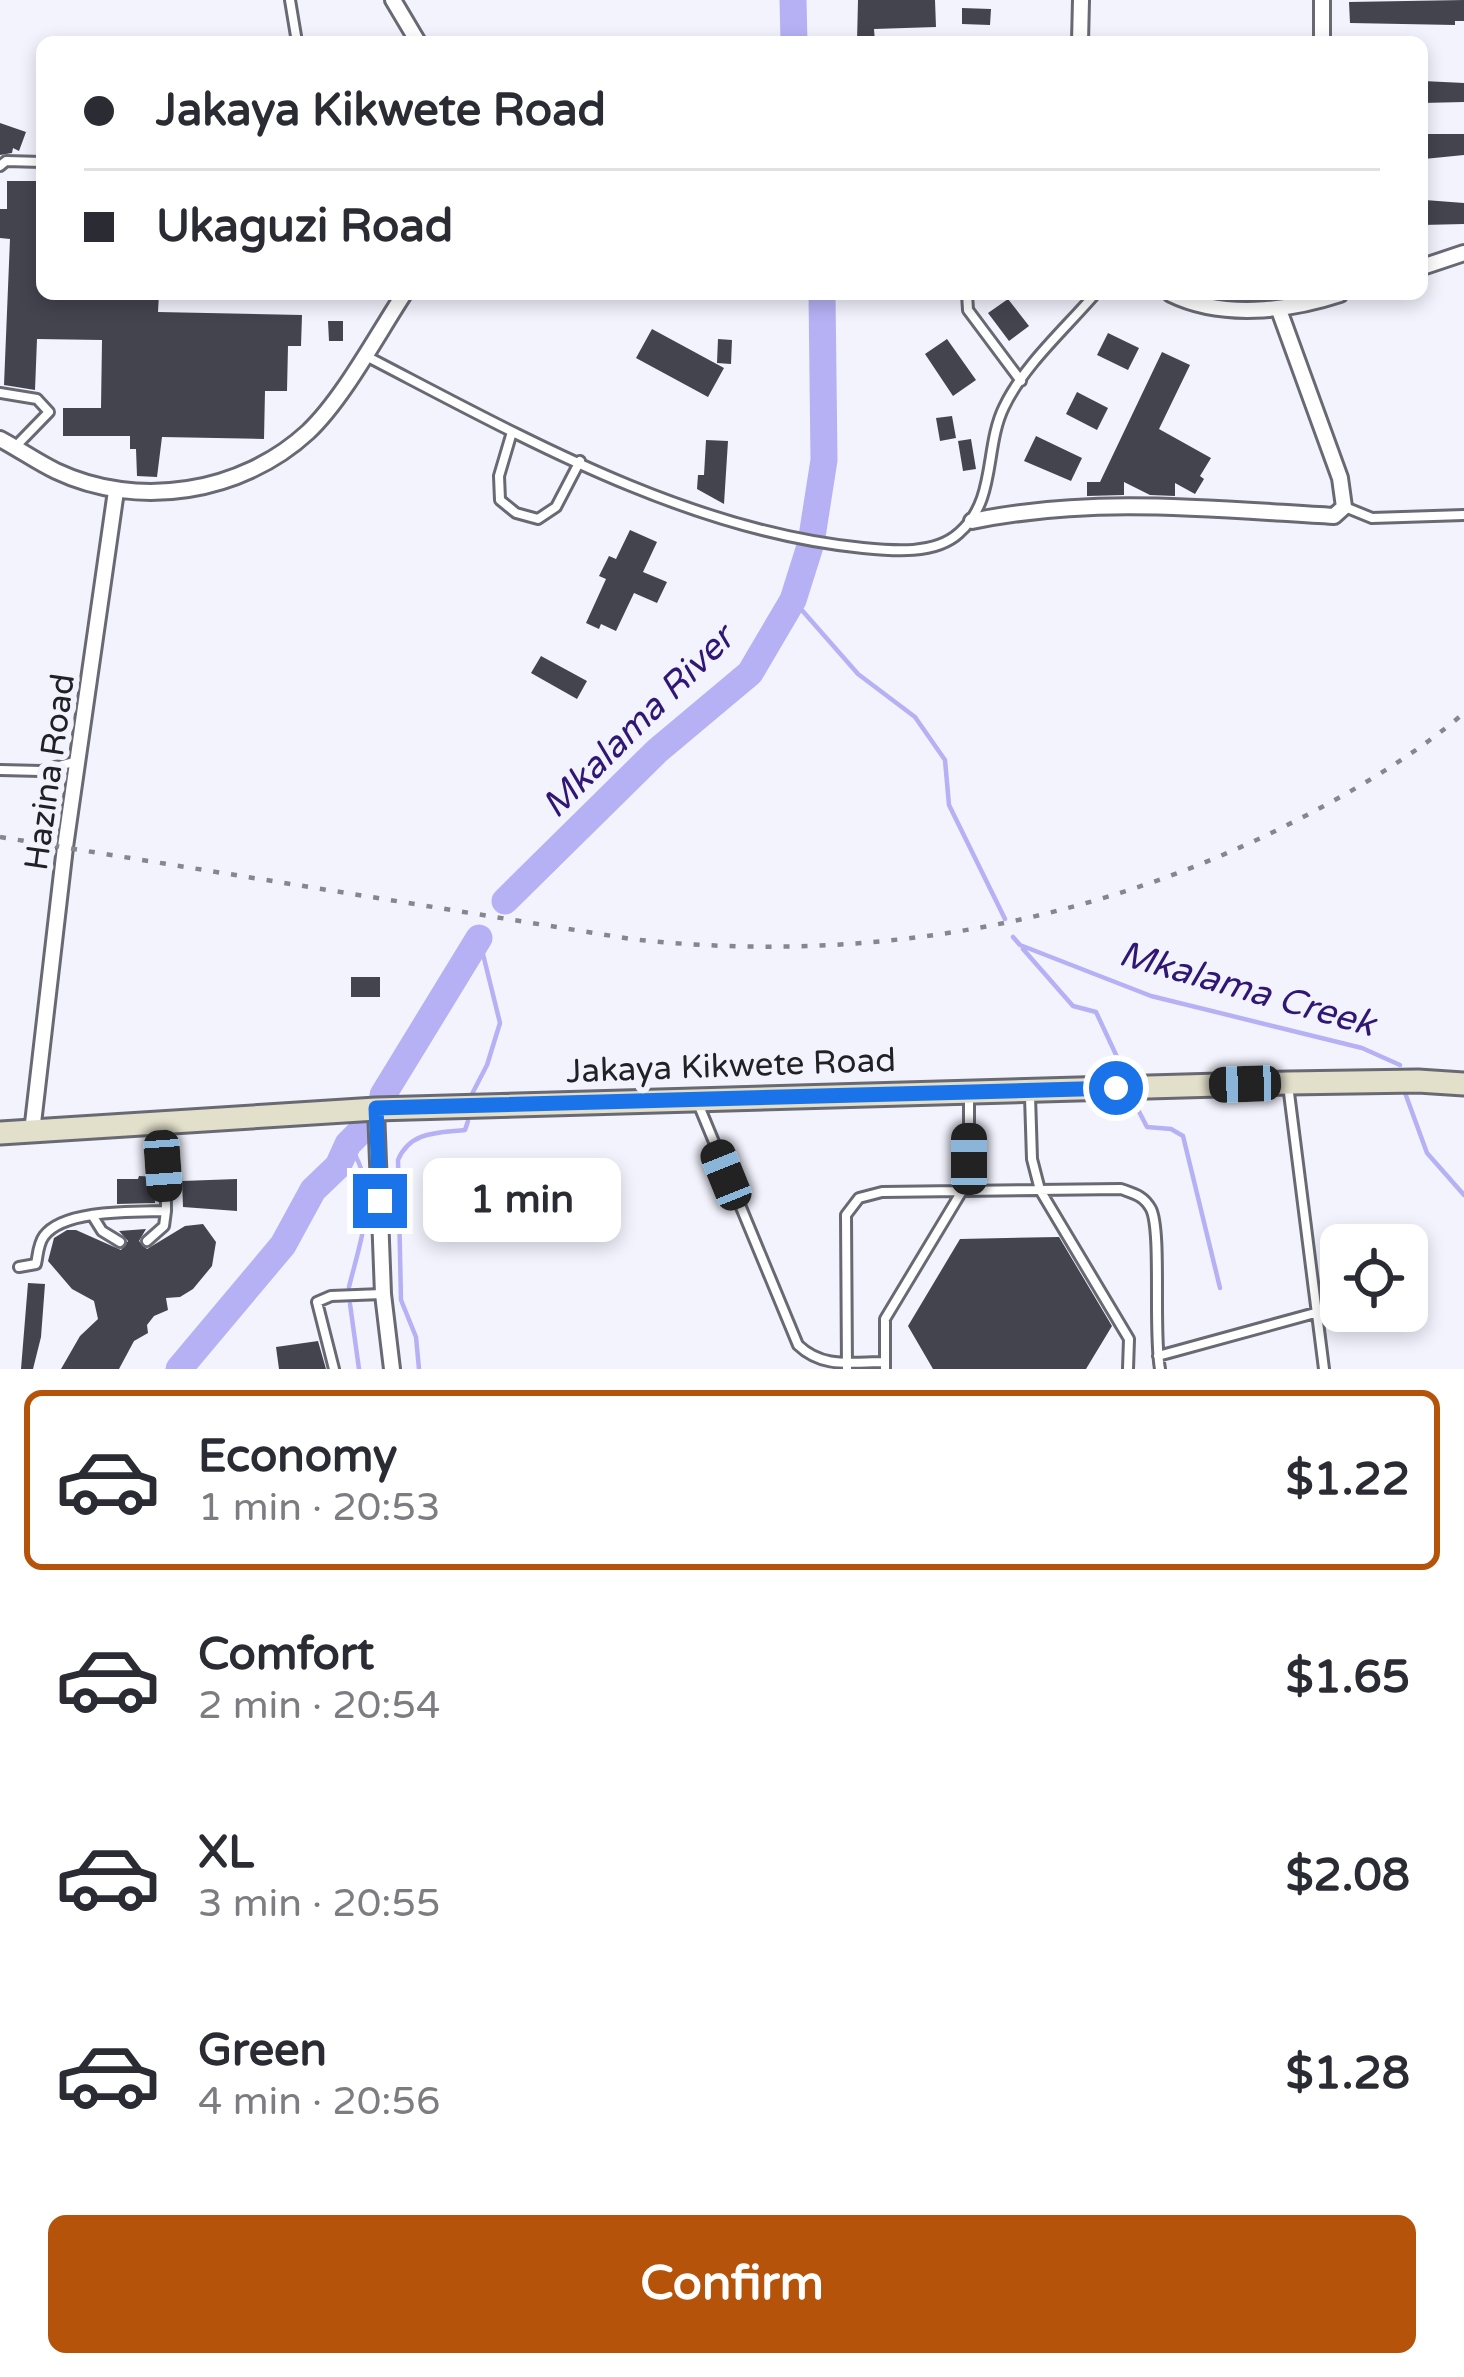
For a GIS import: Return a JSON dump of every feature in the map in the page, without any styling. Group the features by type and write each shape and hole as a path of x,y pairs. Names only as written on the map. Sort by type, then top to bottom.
{"main road":[{"name":"Jakaya Kikwete Road","path":"0,1133 376,1108 1288,1083 1464,1084"}],"street":[{"path":"393,0 414,36"},
{"path":"1080,36 1081,0"},
{"path":"1322,0 1322,36"},
{"path":"1428,265 1464,253"},
{"path":"0,439 58,472 116,491 166,492 211,485 263,466 310,430 400,300"},
{"path":"1186,300 1279,310 1311,300"},
{"path":"972,521 1060,506 1133,504 1334,516 1344,507 1340,478 1279,310"},
{"name":"Hazina Road","path":"32,1132 65,847 116,491"},
{"path":"376,1108 383,1294 392,1369"}],"lane":[{"path":"290,0 296,36"},
{"path":"0,166 6,161 36,162"},
{"path":"967,300 968,310 1021,381"},
{"path":"364,356 512,432 707,517 811,543 904,552 954,538 972,521 989,482 1002,410 1090,300"},
{"path":"0,393 37,400 49,412 15,447"},
{"path":"512,432 499,476 500,500 517,512 538,518 556,506 580,461"},
{"path":"1344,507 1372,518 1464,515"},
{"path":"0,770 41,771 79,760"},
{"path":"1288,1083 1324,1369"},
{"path":"1030,1090 1032,1159 1040,1190 1129,1339 1128,1369"},
{"path":"696,1100 798,1345 812,1359 885,1365 885,1319 962,1191 969,1159 968,1092"},
{"path":"147,1241 164,1226 165,1125"},
{"path":"848,1365 846,1215 860,1198 882,1192 1121,1189 1143,1197 1154,1215 1160,1369"},
{"path":"19,1267 36,1264 40,1240 53,1227 92,1215 166,1210"},
{"path":"92,1215 102,1231 121,1242"},
{"path":"334,1369 317,1302 331,1296 383,1294"},
{"path":"1158,1356 1315,1313"}],"building":[{"path":"858,0 935,0 936,27 874,29 875,36 857,36"},
{"path":"1464,0 1464,21 1455,21 1455,25 1350,23 1349,2"},
{"path":"962,8 991,9 990,25 962,24"},
{"path":"1428,81 1464,83 1464,102 1428,103"},
{"path":"0,123 26,132 19,151 13,148 12,153 0,155"},
{"path":"1428,134 1464,134 1464,155 1428,159"},
{"path":"7,181 36,181 36,300 159,300 158,312 302,315 301,346 288,346 287,391 265,391 264,439 162,437 157,477 137,476 136,449 130,449 130,436 63,436 63,408 101,408 102,340 37,339 35,390 4,385 10,239 0,238 0,209 7,209"},
{"path":"1428,200 1464,203 1464,224 1428,225"},
{"path":"1009,300 1029,326 1009,341 988,313"},
{"path":"328,321 343,321 343,341 329,341"},
{"path":"652,329 724,368 708,397 636,358"},
{"path":"1108,333 1139,348 1128,370 1097,355"},
{"path":"718,339 732,340 731,364 717,363"},
{"path":"947,339 976,380 953,396 925,354"},
{"path":"1162,352 1190,365 1159,429 1211,458 1200,476 1204,479 1195,494 1175,483 1175,496 1150,495 1124,482 1124,495 1087,496 1087,482 1100,482"},
{"path":"1077,392 1108,408 1097,430 1066,414"},
{"path":"952,416 956,438 940,441 936,418"},
{"path":"1036,436 1082,458 1071,481 1024,461"},
{"path":"971,439 976,469 963,471 958,441"},
{"path":"706,440 728,441 724,504 697,489 698,475 704,475"},
{"path":"630,530 657,542 643,572 667,582 657,603 634,593 616,631 601,624 599,629 586,623 606,579 599,576 609,556 616,559"},
{"path":"541,656 587,681 577,699 531,673"},
{"path":"351,977 380,977 380,997 351,997"},
{"path":"156,1177 155,1203 117,1204 117,1179"},
{"path":"237,1179 237,1211 183,1207 182,1181"},
{"path":"203,1224 216,1242 212,1266 193,1289 166,1298 168,1310 154,1316 147,1325 148,1333 134,1341 119,1369 61,1369 80,1336 98,1319 94,1301 72,1289 48,1261 54,1238 76,1230 121,1250 128,1241 119,1231 146,1229 139,1241 147,1249 185,1226"},
{"path":"1059,1237 1112,1326 1086,1369 933,1369 908,1326 960,1239"},
{"path":"28,1283 45,1284 41,1337 33,1369 21,1369"},
{"path":"318,1341 326,1369 279,1369 276,1347"}],"waterway":[{"name":"Mkalama River","path":"793,0 794,36"},
{"name":"Mkalama River","path":"505,901 657,751 750,673 793,600 811,543 824,460 822,300"},
{"name":"Mkalama Creek","path":"793,600 858,674 915,717 945,760 949,805 1005,919"},
{"name":"Mkalama Creek","path":"1013,937 1020,945 1151,996 1362,1048 1400,1065"},
{"path":"472,1094 500,1023 479,938"},
{"name":"Mkalama River","path":"383,1095 479,938"},
{"path":"1023,949 1073,1006 1096,1012 1125,1074"},
{"name":"Mkalama Creek","path":"1404,1090 1427,1153 1464,1195"},
{"path":"1132,1098 1147,1127 1171,1129 1183,1136 1220,1288"},
{"path":"419,1369 416,1337 401,1300 398,1160 417,1139 465,1130 468,1121"},
{"name":"Mkalama River","path":"179,1369 283,1245 313,1190 338,1166 348,1144 361,1131"},
{"path":"348,1144 364,1178 366,1196 363,1232 349,1287"},
{"path":"350,1304 359,1369"}],"railway":[{"path":"0,837 631,939 718,946 891,940 1061,910 1224,854 1366,782 1464,713"}],"route":[{"path":"380,1201 376,1108 1116,1088"}]}
